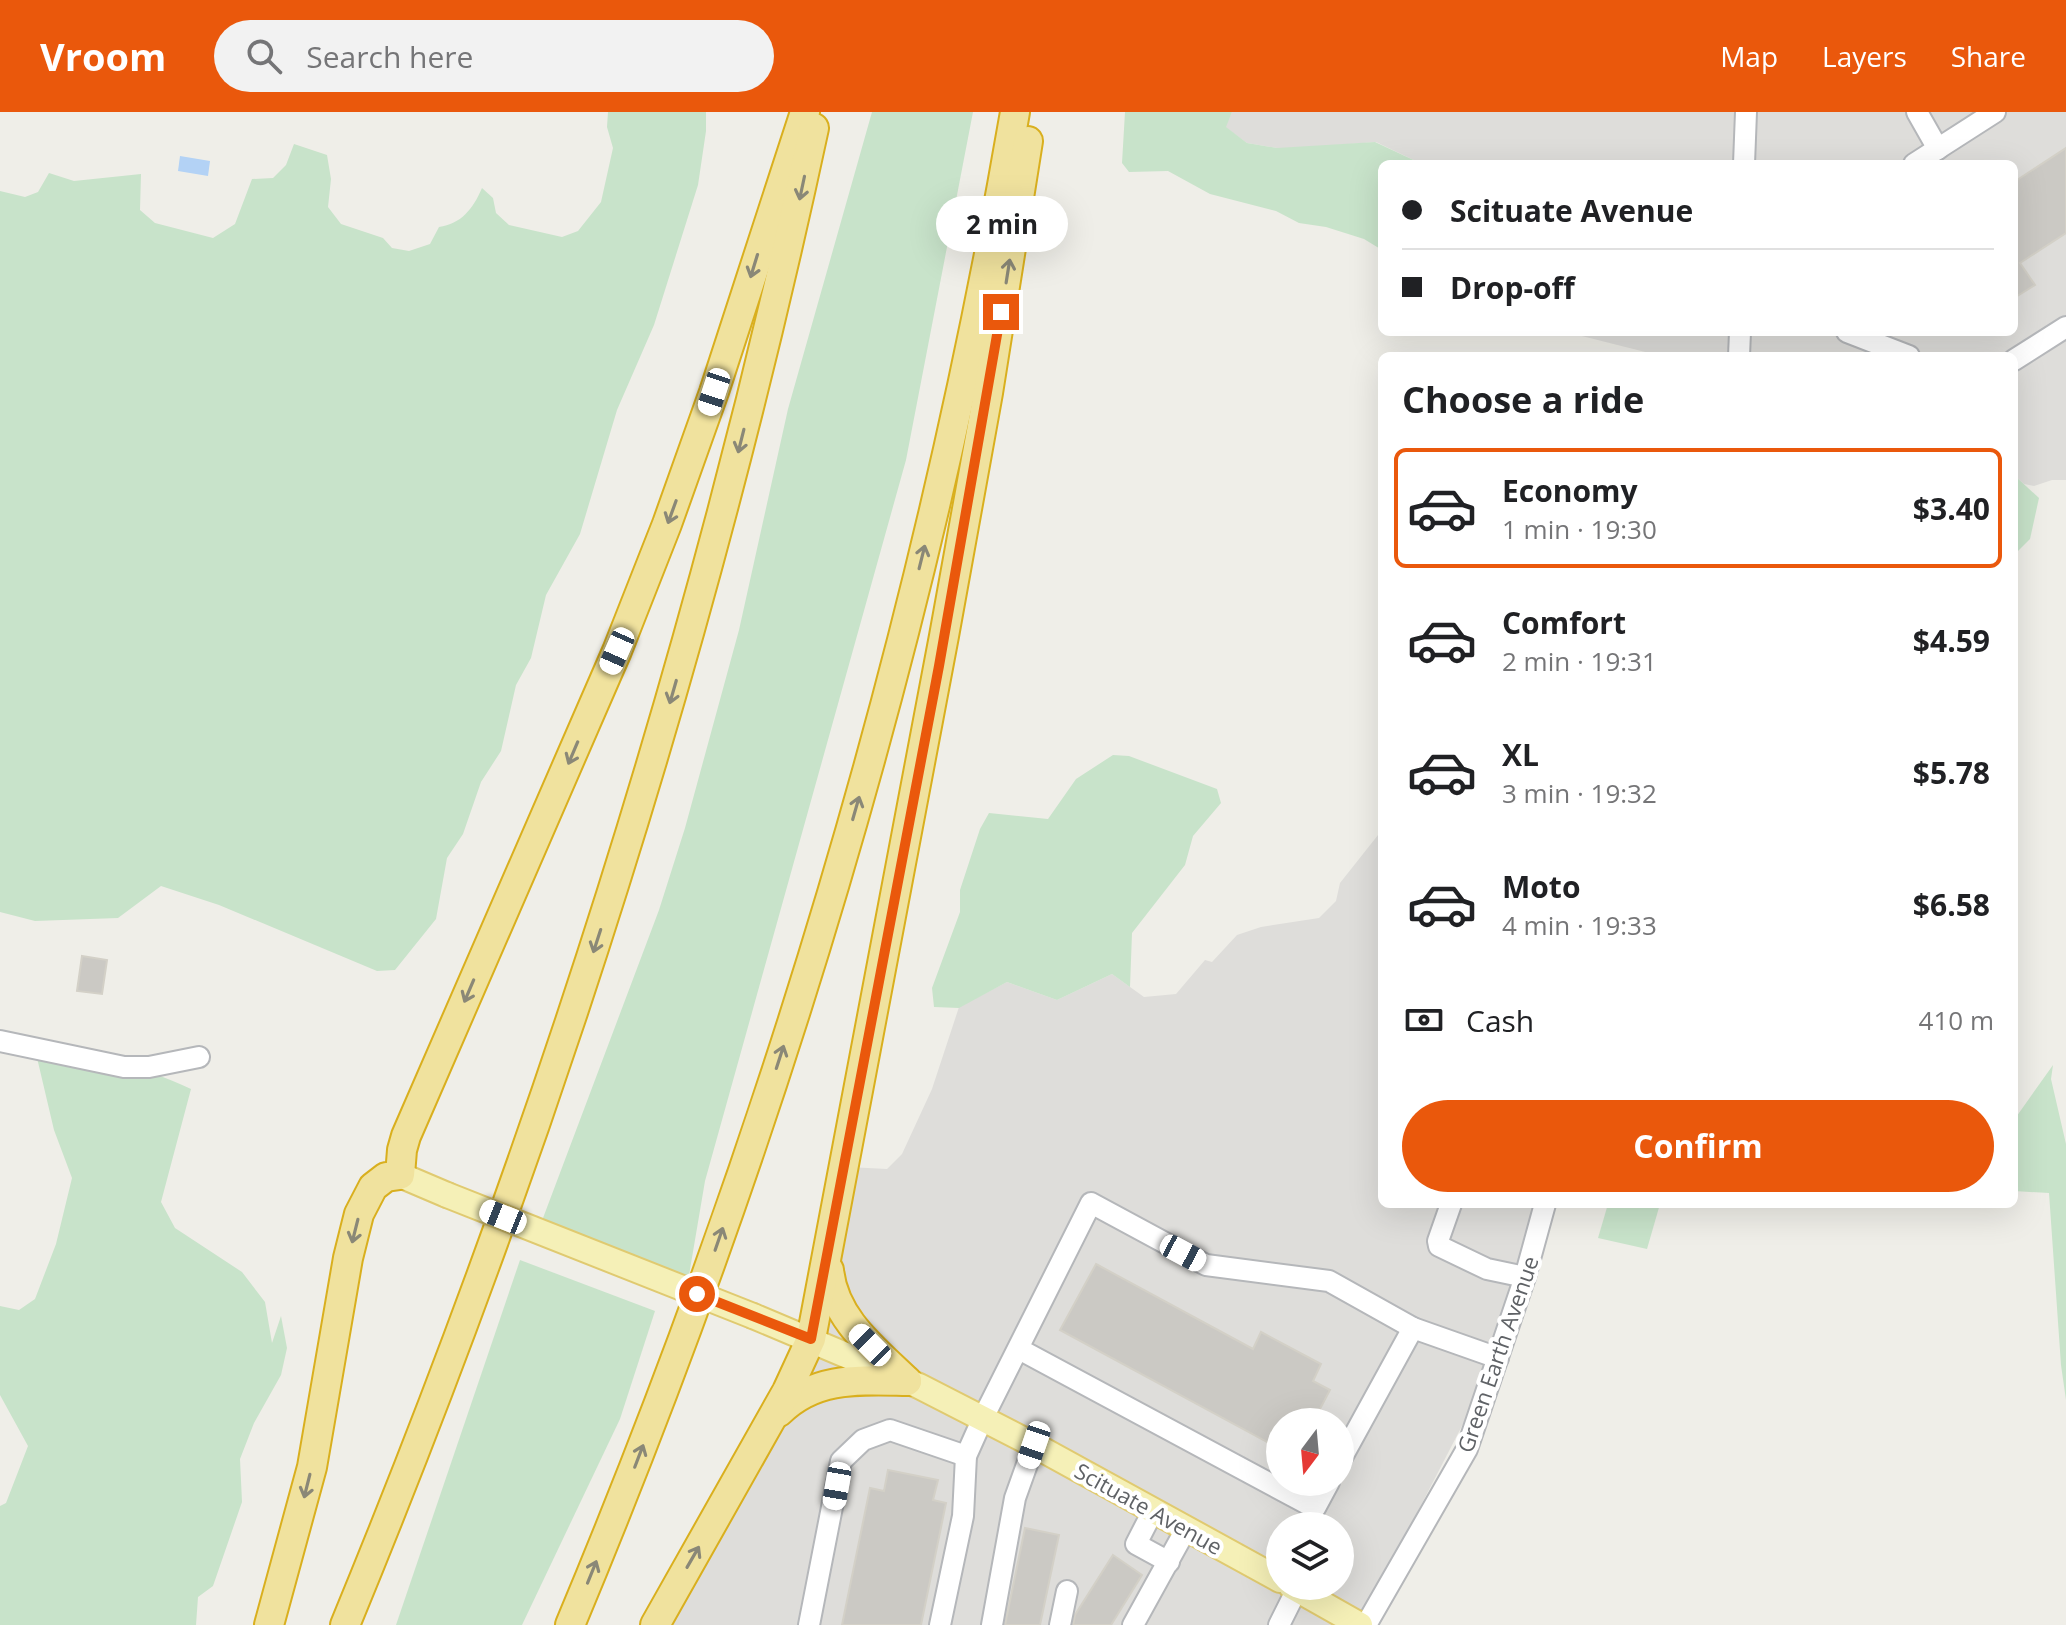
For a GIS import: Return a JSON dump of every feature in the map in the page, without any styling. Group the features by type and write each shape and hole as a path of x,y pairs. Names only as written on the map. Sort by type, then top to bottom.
{"highway":[{"path":"269,1625 312,1467 348,1258 359,1214 379,1181 400,1175 406,1136 617,651 696,446 805,112"},
{"path":"345,1625 493,1247 562,1048 630,834 682,660 740,444 818,112"},
{"path":"570,1625 649,1430 716,1248 799,999 854,815 911,601 955,414 1015,112"},
{"path":"655,1625 794,1379 811,1339 988,393 1031,112"},
{"path":"830,1245 830,1280 842,1312 858,1333 907,1381"},
{"path":"762,1435 787,1404 814,1388 840,1381 907,1381"}],"main road":[{"name":"Scituate Avenue","path":"400,1175 811,1339 907,1381 1034,1445 1266,1572"},
{"name":"Scituate Avenue","path":"1317,1600 1363,1625"}],"street":[{"path":"1744,160 1746,112"},
{"path":"1917,112 1938,149"},
{"path":"1920,160 1995,112"},
{"path":"2018,357 2066,327"},
{"path":"1857,336 1899,352"},
{"path":"0,1041 124,1067 177,1064 199,1057"},
{"path":"940,1625 963,1516 966,1456 1091,1203 1206,1265 1329,1281 1413,1328 1498,1358"},
{"path":"1450,1208 1439,1246 1487,1269 1525,1277"},
{"name":"Green Earth Avenue","path":"1363,1625 1467,1449 1525,1277 1544,1208"},
{"path":"1354,1435 1413,1328"},
{"path":"1019,1349 1266,1482"},
{"path":"809,1625 841,1461 863,1440 890,1430 966,1456"},
{"path":"992,1625 1015,1498 1034,1445"},
{"path":"1293,1496 1315,1508 1321,1496"},
{"path":"1153,1511 1136,1544 1169,1562"},
{"path":"1133,1625 1186,1529"},
{"path":"1060,1625 1067,1591"},
{"path":"1279,1625 1285,1600"}],"shaded area":[{"path":"1232,112 2066,112 2066,480 2052,480 2034,486 2018,479 2018,352 1645,352 1582,336 2018,336 2018,160 1414,160 1376,142 1298,148 1247,143 1225,127"},
{"path":"1378,835 1378,1208 1538,1208 1464,1422 1359,1625 655,1625 813,1341 848,1167 887,1169 902,1154 932,1089 959,1007 1007,982 1057,1000 1112,974 1144,997 1176,994 1205,960 1212,962 1237,935 1261,927 1319,918 1336,901 1340,883"}],"green space":[{"path":"608,112 706,112 698,185 654,325 617,410 580,534 546,595 531,658 516,685 501,751 481,782 463,834 447,858 436,919 395,970 377,971 219,905 161,886 118,918 35,921 0,912 0,191 25,197 38,192 49,173 74,181 141,174 140,210 155,223 213,238 235,224 252,179 273,178 286,165 294,144 327,155 331,179 328,207 341,224 383,238 392,248 409,251 430,244 439,227 454,223 465,214 482,188 493,198 496,213 509,225 562,237 578,231 601,202 613,148 607,127"},
{"path":"872,112 973,112 906,460 705,1181 687,1287 540,1226 659,910 685,828 739,630 788,409"},
{"path":"1125,112 1232,112 1226,127 1247,143 1277,148 1375,142 1413,160 1378,160 1378,248 1364,239 1326,227 1299,223 1276,211 1210,194 1168,171 1129,172 1122,163"},
{"path":"2018,479 2039,498 2030,539 2018,551"},
{"path":"1113,755 1129,756 1217,789 1221,803 1193,836 1185,865 1132,933 1130,987 1112,974 1057,1000 1007,982 959,1008 934,1007 932,988 960,912 960,890 980,829 989,813 1048,819 1076,779"},
{"path":"34,1045 134,1067 191,1089 161,1202 175,1228 242,1272 265,1302 272,1343 281,1316 287,1348 281,1375 254,1423 240,1459 242,1502 213,1586 198,1597 196,1625 0,1625 0,1506 6,1503 28,1446 0,1395 0,1306 19,1310 35,1299 56,1244 72,1178 54,1130"},
{"path":"2053,1065 2051,1079 2066,1144 2066,1400 2049,1193 2018,1191 2018,1114"},
{"path":"1607,1208 1659,1208 1647,1249 1598,1238"},
{"path":"520,1260 655,1311 620,1419 522,1625 396,1625"}],"water":[{"path":"180,156 210,161 208,176 178,171"}],"building":[{"path":"2066,148 2066,233 2020,263 2035,285 2018,296 2018,179"},
{"path":"82,956 107,960 102,994 77,991"},
{"path":"1096,1264 1253,1349 1261,1332 1321,1364 1313,1381 1330,1390 1320,1408 1266,1408 1266,1441 1060,1330"},
{"path":"888,1470 938,1480 933,1500 946,1503 921,1625 842,1625 870,1488 884,1491"},
{"path":"1025,1528 1059,1535 1040,1625 1005,1625"},
{"path":"1113,1555 1142,1575 1111,1625 1073,1625 1075,1615"}],"route":[{"path":"697,1294 811,1339 939,666 1001,312"}]}
